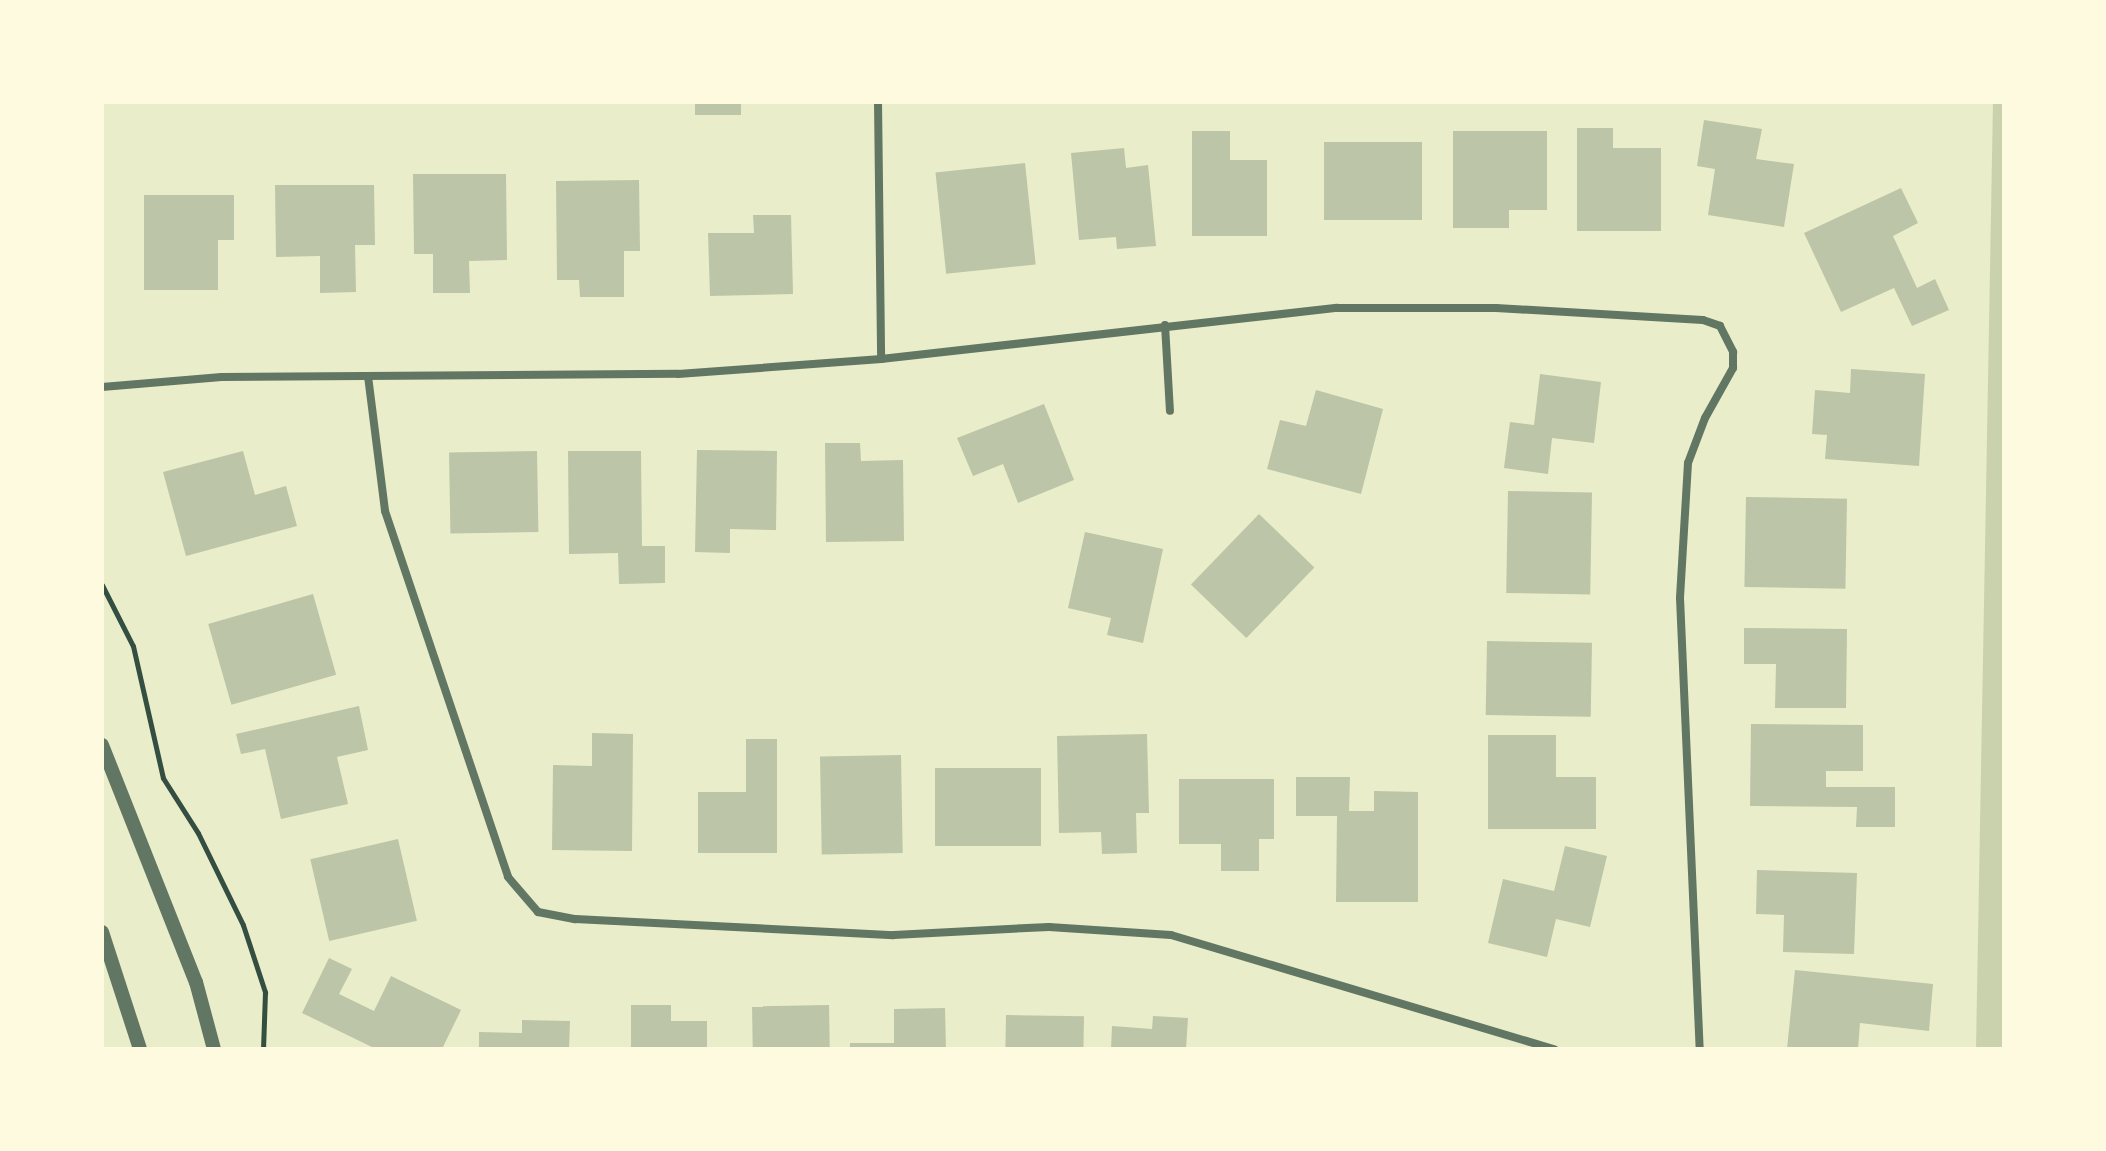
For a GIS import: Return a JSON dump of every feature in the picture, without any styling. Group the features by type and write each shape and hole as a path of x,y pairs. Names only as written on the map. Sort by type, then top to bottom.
{"street":[{"path":"878,102 881,359"},
{"path":"102,387 144,380 678,374 881,359 1337,308 1496,308 1703,320 1720,326 1733,352 1733,368 1705,418 1688,463 1680,598 1700,1049"},
{"path":"1165,325 1170,411"},
{"path":"368,376 385,511 508,877 538,912 575,919 894,935 1049,927 1171,935 1554,1049"},
{"path":"102,745 196,982 214,1049"},
{"path":"102,932 140,1049"}],"path":[{"path":"102,585 133,646 163,778 198,833 243,925 265,992 263,1049"}],"green space":[{"path":"1993,102 2004,102 2004,1049 1976,1049"}],"building":[{"path":"695,102 741,102 741,115 695,115"},
{"path":"1704,120 1762,129 1756,159 1794,164 1784,227 1708,215 1715,169 1697,166"},
{"path":"1577,128 1613,128 1613,148 1661,148 1661,231 1577,231"},
{"path":"1192,131 1230,131 1230,160 1267,160 1267,236 1192,236"},
{"path":"1453,131 1547,131 1547,210 1509,210 1509,228 1453,228"},
{"path":"1324,142 1422,142 1422,220 1324,220"},
{"path":"1124,148 1126,168 1148,165 1156,246 1117,249 1116,237 1079,240 1071,153"},
{"path":"1025,163 1036,264 946,274 935,172"},
{"path":"413,174 506,174 507,260 469,261 470,293 433,293 433,254 414,254"},
{"path":"639,180 640,251 624,251 624,297 580,297 579,280 557,280 556,181"},
{"path":"275,185 374,185 375,245 355,245 356,292 320,293 320,256 276,257"},
{"path":"1901,188 1918,223 1893,236 1917,288 1935,279 1949,310 1912,326 1894,288 1841,312 1804,233"},
{"path":"144,195 234,195 234,240 218,240 218,290 144,290"},
{"path":"753,215 791,215 793,294 710,296 708,233 754,233"},
{"path":"1851,369 1925,374 1919,466 1825,459 1827,435 1812,434 1815,390 1850,393"},
{"path":"1540,374 1601,382 1594,443 1552,438 1548,474 1504,468 1510,422 1534,425"},
{"path":"1316,390 1383,409 1361,494 1267,469 1280,420 1306,426"},
{"path":"1044,404 1074,480 1018,503 1003,464 973,476 957,438"},
{"path":"825,443 860,443 861,461 903,460 904,541 826,542"},
{"path":"697,450 777,451 776,530 730,529 730,553 695,552"},
{"path":"243,451 255,495 286,486 297,526 186,556 163,472"},
{"path":"537,451 538,532 450,534 449,453"},
{"path":"568,451 641,451 642,546 665,546 665,583 619,584 618,553 569,554"},
{"path":"1508,491 1592,492 1590,594 1506,593"},
{"path":"1746,497 1847,499 1845,589 1744,587"},
{"path":"1259,514 1314,567 1246,638 1191,584"},
{"path":"1085,532 1163,549 1143,643 1107,635 1111,618 1068,608"},
{"path":"313,594 336,675 231,705 208,624"},
{"path":"1744,628 1847,629 1846,708 1775,708 1776,664 1744,664"},
{"path":"1487,641 1592,643 1591,717 1486,715"},
{"path":"359,706 368,750 337,757 348,804 281,819 265,749 241,754 236,734"},
{"path":"1751,724 1863,725 1863,771 1826,771 1826,787 1895,787 1895,827 1856,827 1857,807 1750,806"},
{"path":"592,733 633,734 632,851 552,850 553,765 592,766"},
{"path":"1147,734 1149,813 1136,813 1137,853 1102,854 1101,832 1059,833 1057,736"},
{"path":"1488,735 1556,735 1556,777 1596,777 1596,829 1488,829"},
{"path":"746,739 777,739 777,853 698,853 698,792 746,792"},
{"path":"901,755 903,853 822,854 820,756"},
{"path":"935,768 1041,768 1041,846 935,846"},
{"path":"1296,777 1350,777 1349,811 1374,811 1374,791 1418,792 1418,902 1336,902 1337,816 1296,816"},
{"path":"1179,779 1274,779 1274,839 1259,839 1259,871 1221,871 1221,844 1179,844"},
{"path":"398,839 417,921 329,941 310,859"},
{"path":"1565,846 1607,856 1590,927 1556,919 1547,957 1488,943 1503,879 1554,891"},
{"path":"1757,870 1857,873 1854,954 1783,952 1784,915 1756,914"},
{"path":"329,958 352,969 339,994 374,1011 391,976 461,1010 442,1049 376,1049 302,1013"},
{"path":"1795,970 1933,984 1929,1031 1860,1023 1858,1049 1787,1049"},
{"path":"631,1005 671,1005 671,1021 707,1021 707,1049 631,1049"},
{"path":"829,1005 830,1049 753,1049 752,1006"},
{"path":"945,1008 946,1049 850,1049 850,1043 894,1043 894,1009"},
{"path":"1006,1015 1084,1016 1083,1049 1005,1049"},
{"path":"1153,1016 1188,1018 1186,1049 1111,1049 1112,1026 1152,1029"},
{"path":"522,1020 570,1021 569,1049 479,1049 479,1032 522,1033"}]}
